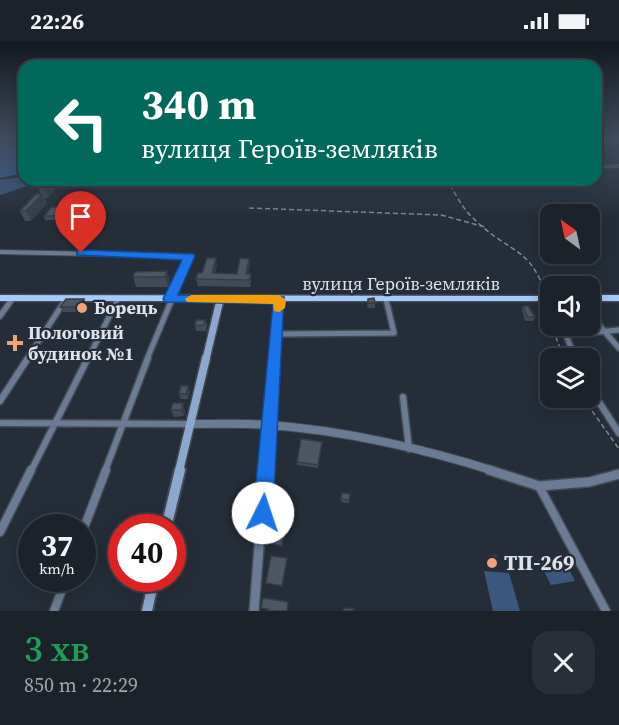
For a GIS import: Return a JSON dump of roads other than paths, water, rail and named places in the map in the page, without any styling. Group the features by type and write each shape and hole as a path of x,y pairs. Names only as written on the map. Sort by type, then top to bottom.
{"main road":[{"name":"вулиця Героїв-земляків","path":"0,298 220,300 540,298"},
{"path":"600,298 619,298"},
{"path":"169,514 220,300"},
{"path":"147,611 151,592"}],"street":[{"path":"0,252 190,256 170,299 89,514"},
{"path":"0,316 13,298"},
{"path":"0,400 66,298"},
{"path":"0,532 118,299"},
{"path":"278,334 394,333 386,299"},
{"path":"254,611 279,300"},
{"path":"600,326 619,348"},
{"path":"571,348 566,335 619,330"},
{"path":"403,397 409,449"},
{"path":"600,404 619,433"},
{"path":"0,423 270,425 456,459 539,486 589,482 619,474"},
{"path":"539,486 606,611"},
{"path":"54,611 61,592"}],"railway":[{"path":"451,186 462,205 483,226"},
{"path":"249,208 441,215 483,226"},
{"path":"483,226 529,262 540,281"},
{"path":"555,336 560,348"},
{"path":"590,408 619,449"}],"place":[{"name":"Борець","path":"82,308"},
{"name":"Пологовий будинок №1","path":"15,343"},
{"name":"ТП-269","path":"492,563"}]}
